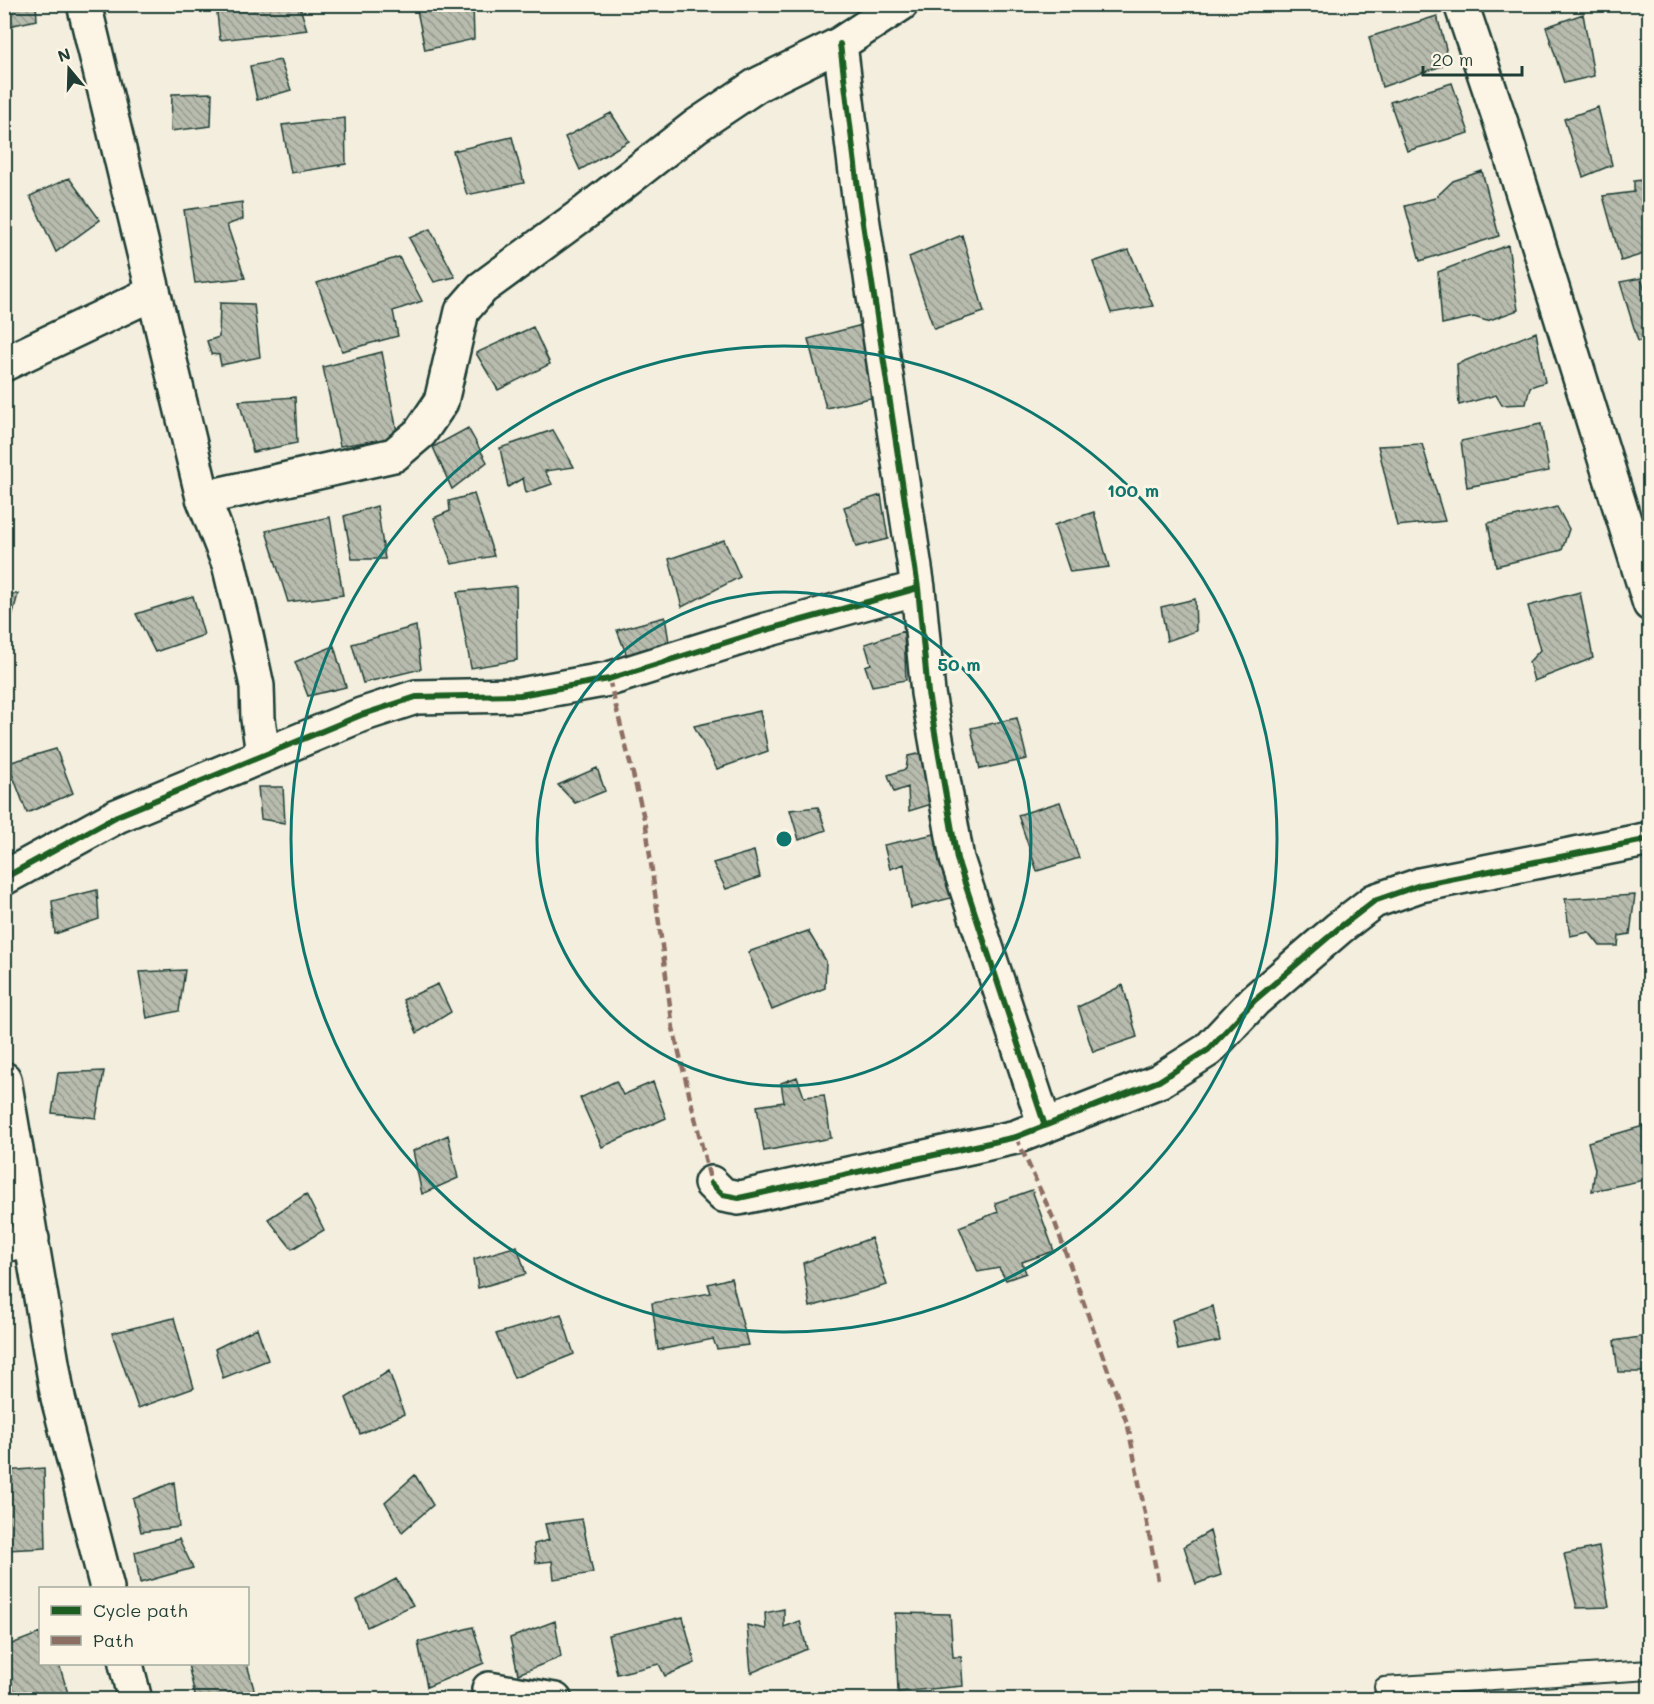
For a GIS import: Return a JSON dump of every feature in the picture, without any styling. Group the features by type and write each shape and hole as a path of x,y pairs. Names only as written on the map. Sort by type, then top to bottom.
{"street":[{"path":"84,4 203,498 229,564 246,635 257,686 258,719 263,754"},
{"path":"203,498 394,455 420,433 441,402 462,311 482,288 696,126 757,85 840,44 902,4"},
{"path":"1461,4 1501,123 1650,604"},
{"path":"840,44 859,197 918,588 928,693 957,859 1045,1126"},
{"path":"4,364 153,293"},
{"path":"4,879 117,816 263,754 361,715 416,697 520,695 609,679 766,630 918,588"},
{"path":"711,1183 723,1195 739,1198 1016,1137 1159,1081 1208,1050 1255,1000 1374,900 1420,885 1650,839"},
{"path":"4,1079 18,1242 107,1587"},
{"path":"126,1665 135,1700"},
{"path":"489,1689 555,1700"}],"lane":[{"path":"1384,1686 1650,1670"}],"building":[{"path":"4,4 36,4 37,20 4,27"},
{"path":"216,4 299,4 307,30 220,40"},
{"path":"446,4 473,4 474,39 425,50 417,10"},
{"path":"1583,14 1594,76 1564,83 1546,27"},
{"path":"1437,16 1446,49 1442,66 1382,87 1369,37"},
{"path":"280,60 291,90 257,100 250,66"},
{"path":"1452,83 1469,133 1407,151 1390,102"},
{"path":"212,93 211,126 171,131 172,94"},
{"path":"1598,107 1612,165 1583,177 1564,119"},
{"path":"611,113 629,141 580,170 565,137"},
{"path":"345,118 346,164 291,173 282,125"},
{"path":"512,137 524,183 467,195 453,151"},
{"path":"1482,171 1499,236 1420,261 1405,206 1435,198 1453,181"},
{"path":"69,178 100,220 56,252 30,196"},
{"path":"1650,179 1650,252 1621,261 1603,196 1634,192 1634,181"},
{"path":"242,202 243,219 227,225 245,278 195,283 184,210"},
{"path":"430,229 455,277 434,282 409,238"},
{"path":"962,235 984,312 934,329 909,257"},
{"path":"1508,245 1518,310 1487,321 1474,317 1442,324 1438,272"},
{"path":"1129,250 1153,306 1111,313 1093,262"},
{"path":"399,257 422,301 393,311 398,336 342,351 317,283"},
{"path":"1641,278 1650,308 1650,341 1638,341 1620,282"},
{"path":"220,303 254,304 260,357 221,365 219,355 211,354 207,341 219,337"},
{"path":"862,325 875,397 826,408 808,339"},
{"path":"533,327 550,364 498,390 476,353"},
{"path":"1536,332 1545,382 1530,387 1526,404 1502,405 1496,395 1459,405 1457,364"},
{"path":"382,352 398,437 340,446 323,367"},
{"path":"295,397 297,443 253,452 239,401"},
{"path":"1541,424 1549,471 1467,487 1461,441"},
{"path":"468,428 487,462 452,489 433,447"},
{"path":"553,430 574,467 545,471 552,484 526,493 523,478 508,487 500,448"},
{"path":"1422,444 1445,521 1397,526 1378,446"},
{"path":"474,494 494,556 452,564 434,518 450,511 449,501"},
{"path":"881,495 888,539 856,547 844,507"},
{"path":"377,506 385,559 352,559 344,516"},
{"path":"1557,507 1569,529 1562,550 1496,566 1488,523"},
{"path":"1094,512 1109,567 1070,572 1054,525"},
{"path":"330,517 343,595 288,602 266,531"},
{"path":"724,540 740,577 682,607 669,559"},
{"path":"516,586 517,660 471,668 457,592"},
{"path":"1580,592 1593,658 1534,681 1529,662 1540,650 1528,606"},
{"path":"4,594 18,594 4,647"},
{"path":"193,596 204,635 155,652 136,614"},
{"path":"1195,599 1196,631 1167,641 1161,607"},
{"path":"665,617 669,642 627,656 617,630"},
{"path":"416,626 421,669 363,683 352,644"},
{"path":"904,631 906,680 872,686 865,666 871,664 865,644"},
{"path":"334,646 346,687 308,696 295,662"},
{"path":"760,711 768,751 717,769 694,726"},
{"path":"1017,718 1027,759 980,769 971,728"},
{"path":"56,749 73,793 27,813 8,763"},
{"path":"929,752 938,802 909,811 908,787 894,792 888,775 906,769 908,756"},
{"path":"597,768 605,791 575,803 558,785"},
{"path":"258,787 283,787 285,823 261,819"},
{"path":"1060,802 1079,858 1037,871 1018,815"},
{"path":"818,807 826,830 799,840 790,810"},
{"path":"944,832 951,898 911,908 904,864 890,869 884,845"},
{"path":"754,851 760,877 726,889 713,863"},
{"path":"97,890 99,919 55,934 52,901"},
{"path":"1635,895 1630,934 1619,936 1618,946 1600,946 1589,932 1570,936 1565,899"},
{"path":"808,931 826,961 825,988 772,1010 748,952"},
{"path":"185,970 179,1011 147,1018 139,972"},
{"path":"438,984 451,1012 417,1033 403,1000"},
{"path":"1123,985 1137,1037 1093,1052 1078,1007"},
{"path":"104,1071 96,1118 52,1113 58,1073"},
{"path":"797,1077 804,1097 824,1095 831,1138 764,1151 757,1106 784,1102 781,1083"},
{"path":"616,1081 623,1095 653,1082 666,1118 602,1147 580,1098"},
{"path":"1647,1125 1650,1137 1649,1179 1592,1191 1595,1169 1588,1142"},
{"path":"448,1135 458,1178 422,1194 413,1151"},
{"path":"1032,1190 1054,1251 1022,1262 1026,1273 1006,1280 999,1268 978,1272 959,1227 998,1212 995,1203"},
{"path":"306,1194 324,1230 292,1249 268,1219"},
{"path":"871,1238 887,1285 810,1307 803,1263"},
{"path":"517,1246 526,1274 478,1288 474,1259"},
{"path":"731,1278 748,1345 717,1349 713,1339 658,1350 652,1303 711,1293 708,1284"},
{"path":"1213,1306 1220,1341 1178,1350 1172,1320"},
{"path":"561,1314 574,1354 514,1378 496,1334"},
{"path":"174,1318 194,1388 138,1408 112,1333"},
{"path":"257,1328 268,1360 223,1378 215,1349"},
{"path":"1646,1336 1650,1372 1618,1372 1614,1341"},
{"path":"389,1371 404,1414 360,1434 346,1398"},
{"path":"44,1468 46,1548 6,1550 4,1471"},
{"path":"415,1475 433,1505 402,1532 385,1502"},
{"path":"174,1482 179,1527 141,1532 133,1499"},
{"path":"582,1519 593,1573 554,1579 552,1561 536,1563 534,1544 549,1540 545,1524"},
{"path":"1210,1531 1221,1575 1196,1584 1184,1546"},
{"path":"179,1539 193,1568 140,1583 135,1552"},
{"path":"1599,1547 1609,1607 1577,1608 1564,1554"},
{"path":"396,1579 413,1605 367,1627 357,1600"},
{"path":"784,1609 784,1627 800,1621 807,1649 751,1673 747,1625 766,1629 765,1613"},
{"path":"895,1613 950,1614 953,1657 961,1657 963,1686 898,1692"},
{"path":"683,1617 695,1663 665,1676 659,1664 617,1674 608,1635"},
{"path":"555,1621 561,1657 518,1674 510,1638"},
{"path":"473,1627 484,1663 427,1687 418,1642"},
{"path":"39,1633 39,1665 59,1665 70,1700 11,1700 4,1666 4,1647"},
{"path":"188,1665 247,1665 257,1700 196,1700"},
{"path":"1292,1692 1293,1700 1270,1700 1290,1694"}],"marked path":[{"path":"609,679 646,826 673,1028 711,1183"},
{"path":"1016,1137 1054,1220 1128,1426 1158,1580"}],"cycle path":[{"path":"840,44 859,197 918,588 928,693 957,859 1045,1126"},
{"path":"4,878 117,816 361,715 416,697 520,695 609,679 766,630 918,588"},
{"path":"711,1183 723,1195 739,1198 1016,1137 1159,1081 1208,1050 1255,1000 1374,901 1420,885 1650,839"}]}
